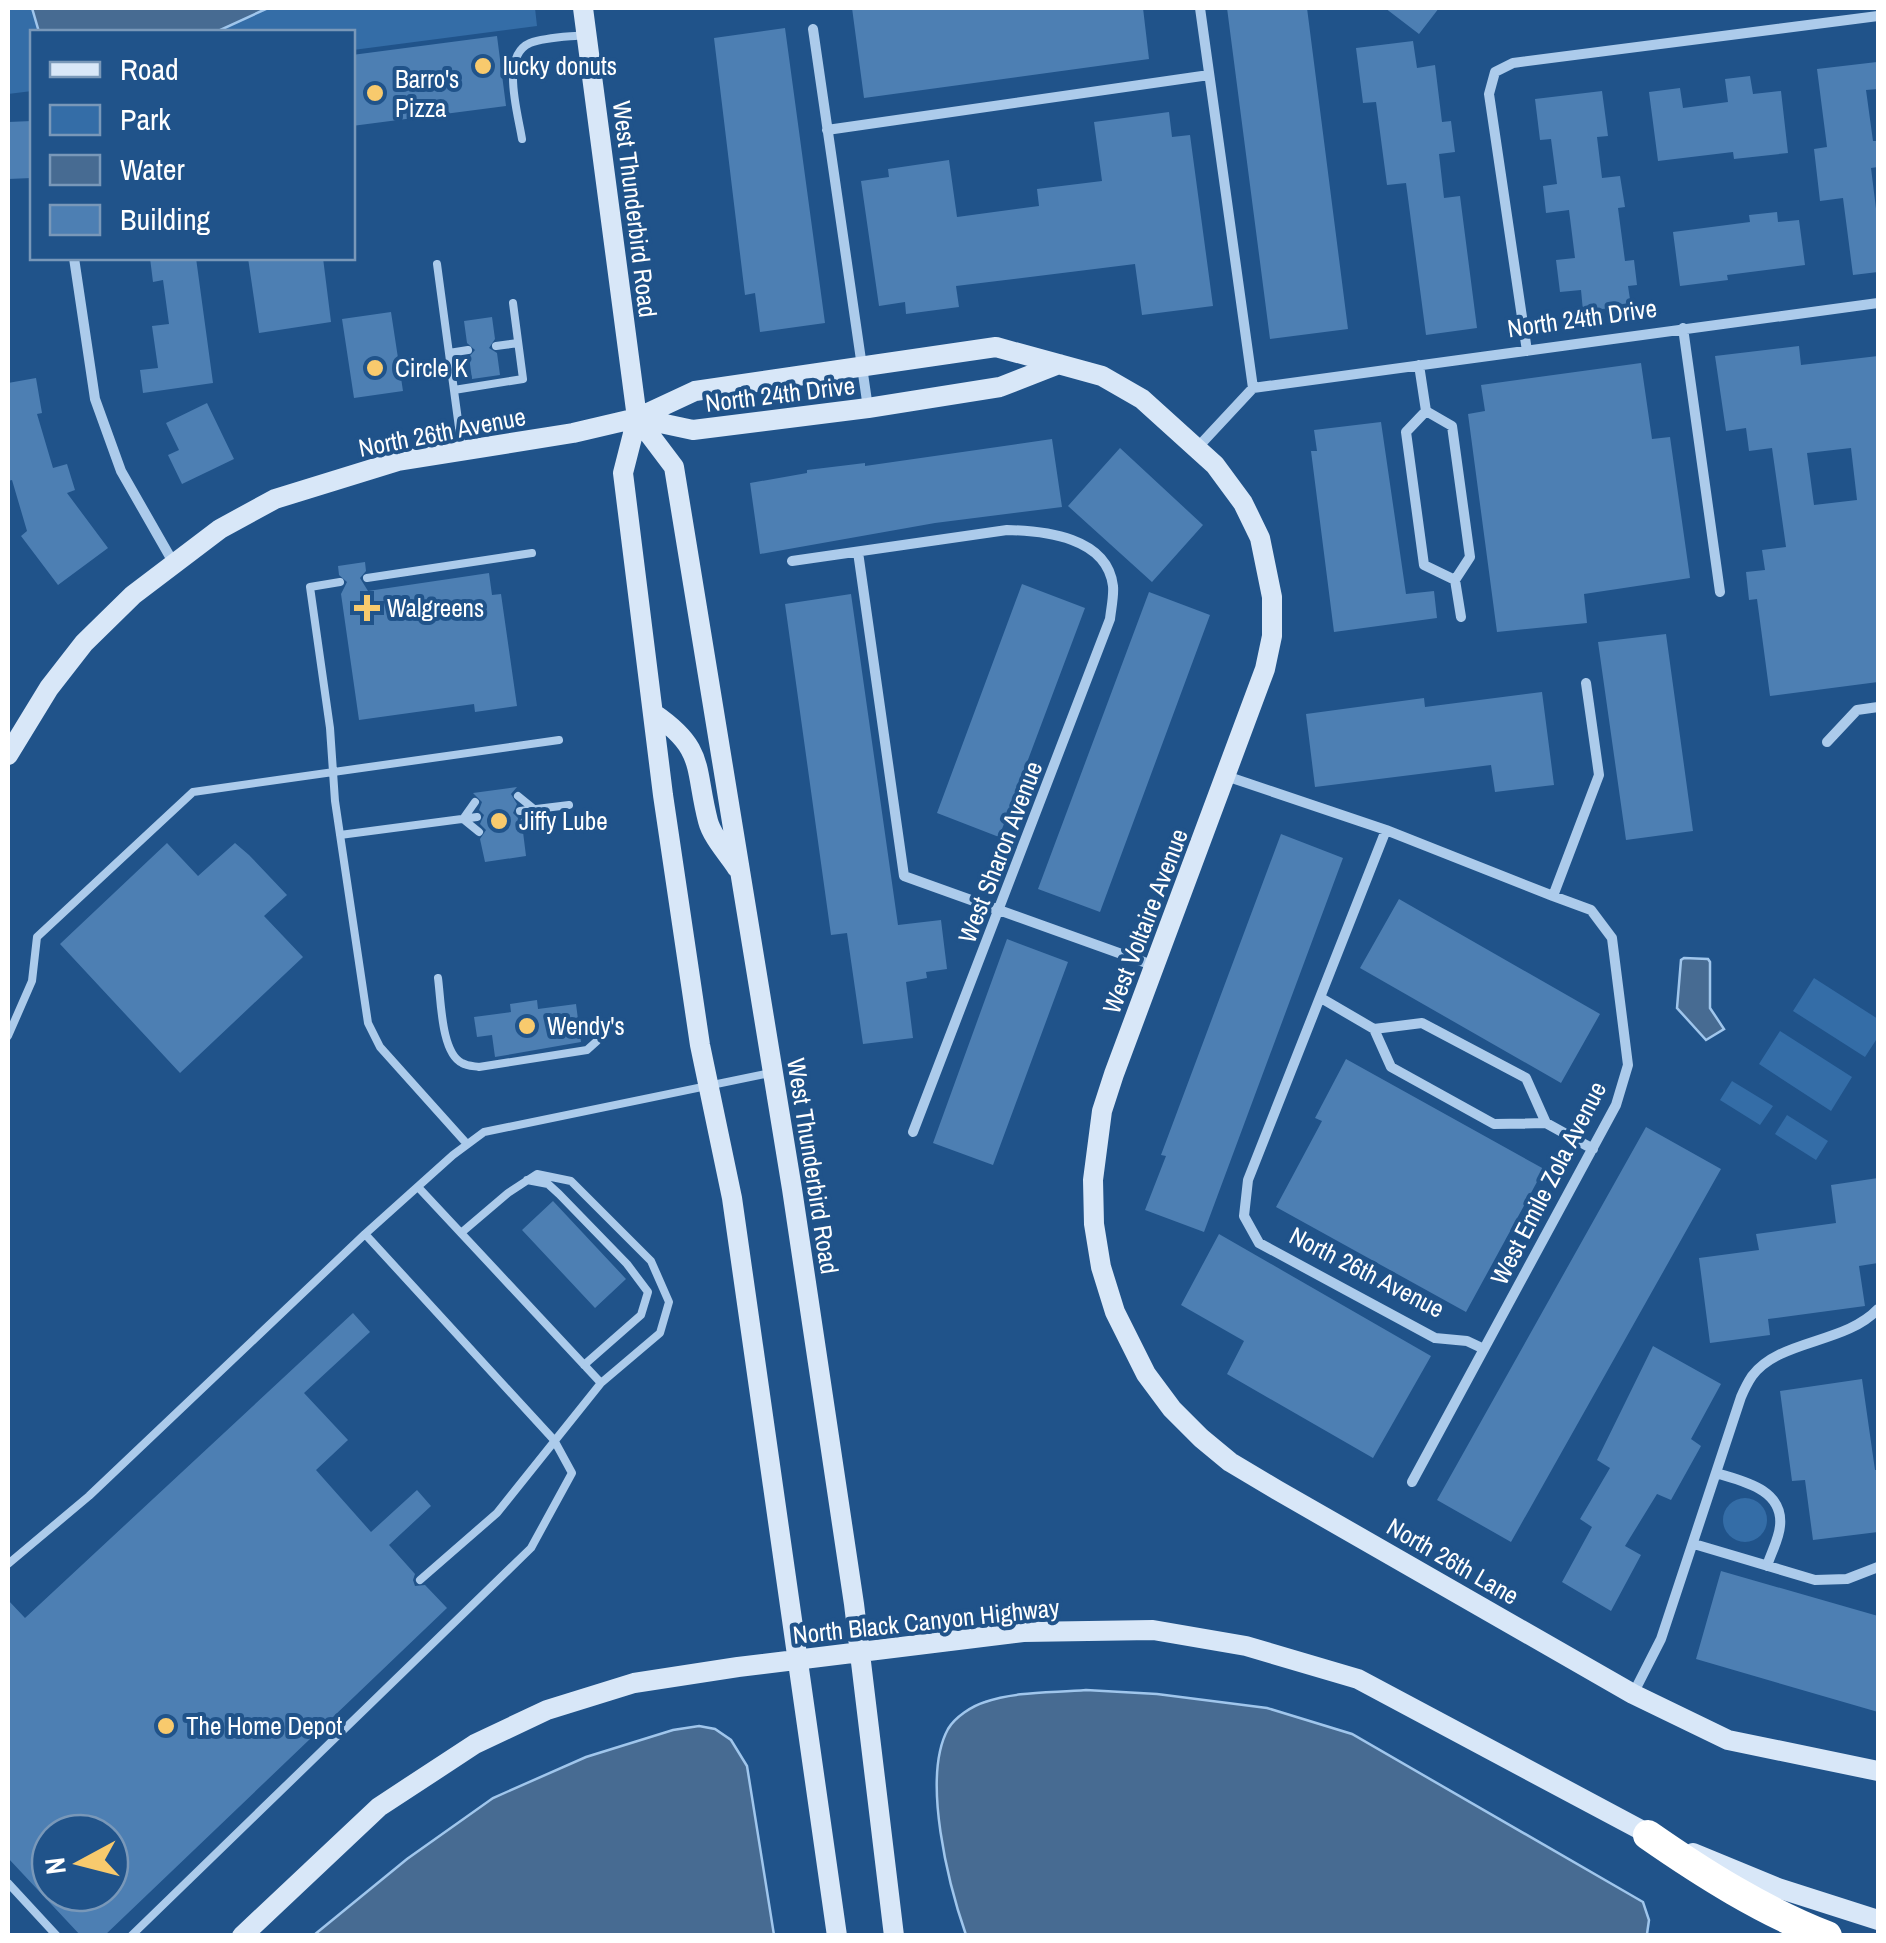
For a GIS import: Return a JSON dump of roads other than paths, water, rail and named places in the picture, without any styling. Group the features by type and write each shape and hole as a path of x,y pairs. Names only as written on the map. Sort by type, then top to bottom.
{"highway":[{"path":"1648,1835 1698,1870 1760,1905 1827,1936"}],"main road":[{"name":"West Thunderbird Road","path":"583,8 637,418 624,472 653,713 694,1006 732,1198 837,1936"},
{"name":"North 24th Drive","path":"637,418 695,391 996,347 1060,364 1102,376 1142,399 1198,447 1243,503 1260,538 1272,597"},
{"name":"North 24th Drive","path":"637,418 693,430 868,408 1000,388 1060,364"},
{"name":"West Thunderbird Road","path":"637,418 674,468 774,1073 859,1654 894,1936"},
{"name":"North 26th Avenue","path":"8,755 49,688 84,643 133,595 220,529 274,499 398,461 574,433 637,418"},
{"name":"West Voltaire Avenue","path":"1101,1268 1092,1180 1102,1112 1265,668 1272,636 1272,597"},
{"path":"653,713 688,744 698,763 709,826 741,874"},
{"name":"North 26th Lane","path":"1101,1268 1115,1312 1146,1374 1172,1409 1230,1462 1633,1694 1728,1740 1878,1771"},
{"name":"North Black Canyon Highway","path":"242,1936 379,1807 476,1744 587,1695 634,1683 796,1661 1023,1632 1083,1630 1153,1630 1246,1646 1358,1679 1648,1835 1778,1888 1878,1920"}],"street":[{"path":"1198,447 1253,388 1200,8"},
{"path":"1527,351 1489,94 1495,72 1512,63 1878,16"},
{"path":"812,28 868,408"},
{"path":"827,130 1209,75"},
{"path":"74,260 95,400 120,470 172,562"},
{"name":"North 24th Drive","path":"1253,388 1878,303"},
{"path":"1684,328 1720,592"},
{"path":"1418,366 1426,411 1452,426 1470,557 1456,580 1461,617"},
{"path":"1426,411 1406,432 1424,565 1456,580"},
{"name":"West Sharon Avenue","path":"858,552 1007,530 1039,530 1080,542 1102,562 1113,584 1110,619 913,1132"},
{"path":"792,562 858,552 904,876 1156,966"},
{"path":"1554,896 1599,775 1586,684"},
{"path":"1827,742 1856,710 1878,707"},
{"name":"West Emile Zola Avenue","path":"1226,776 1386,830 1592,910 1612,938 1628,1065 1616,1105 1412,1482"},
{"path":"1386,830 1321,998 1374,1029 1391,1067 1494,1124 1546,1123 1593,1149"},
{"name":"North 26th Avenue","path":"1321,998 1248,1180 1244,1216 1258,1243 1435,1338 1467,1340 1484,1349"},
{"path":"1374,1029 1422,1022 1526,1078 1546,1123"},
{"path":"1633,1694 1661,1639 1741,1397 1753,1374 1769,1362 1844,1334 1866,1322 1878,1309"},
{"path":"1716,1474 1756,1485 1774,1499 1781,1523 1767,1566"},
{"path":"1694,1544 1815,1580 1847,1579 1878,1567"}],"lane":[{"path":"522,139 512,63 519,50 532,42 586,34"},
{"path":"437,264 462,450"},
{"path":"454,390 523,379 513,303"},
{"path":"496,346 518,343"},
{"path":"449,352 468,350"},
{"path":"367,578 532,552"},
{"path":"340,582 310,587 340,836 368,1023 380,1047 468,1144"},
{"path":"8,1036 32,981 37,938 193,792 559,740"},
{"path":"518,796 534,809"},
{"path":"463,819 475,802"},
{"path":"520,811 568,805"},
{"path":"522,825 534,809"},
{"path":"340,836 477,817"},
{"path":"463,819 479,832"},
{"path":"438,978 447,1044 462,1064 478,1067 588,1050 597,1041 600,1026"},
{"path":"8,1564 89,1496 365,1234 484,1132 774,1073"},
{"path":"420,1580 497,1513 600,1383 660,1333 669,1302 651,1261 571,1181 537,1174 461,1233"},
{"path":"527,1180 548,1184 560,1194 628,1264 648,1292 642,1316 584,1365"},
{"path":"418,1186 600,1383"},
{"path":"131,1936 531,1548 572,1473 554,1440 365,1234"},
{"path":"8,1883 57,1936"}],"water":[{"path":"32,8 268,8 220,30 38,30"},
{"path":"1684,958 1710,962 1710,1008 1724,1029 1706,1040 1677,1008"},
{"path":"1086,1690 1157,1694 1267,1708 1352,1734 1643,1902 1649,1920 1647,1934 966,1935 952,1889 937,1803 940,1750 948,1729 969,1709 997,1698"},
{"path":"699,1726 715,1729 731,1740 747,1766 774,1935 314,1935 407,1859 493,1798 586,1757 673,1730"}],"place":[{"name":"lucky donuts","path":"483,66"},
{"name":"Barro's Pizza","path":"375,93"},
{"name":"Circle K","path":"375,368"},
{"name":"Walgreens","path":"367,608"},
{"name":"Jiffy Lube","path":"499,821"},
{"name":"Wendy's","path":"527,1026"},
{"name":"The Home Depot","path":"166,1726"}]}
